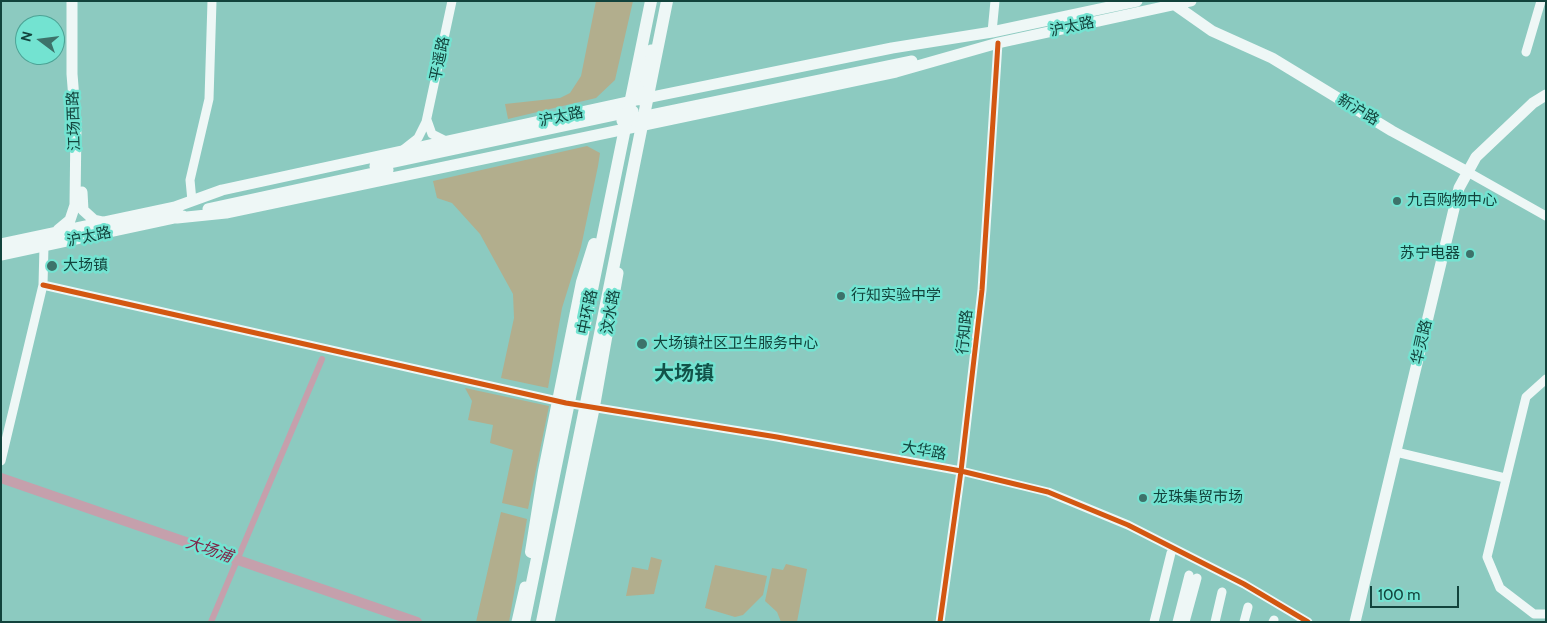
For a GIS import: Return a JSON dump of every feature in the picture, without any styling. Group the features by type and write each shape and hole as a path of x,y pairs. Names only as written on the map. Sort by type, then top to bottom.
{"highway":[{"name":"中环路","path":"523,622 649,1"},
{"name":"中环路","path":"542,622 668,1"},
{"path":"523,622 535,520 582,282 604,213"}],"main road":[{"name":"江场西路","path":"54,233 70,220 74,205 76,124 72,74 72,1"},
{"name":"江场西路","path":"78,1 78,72 82,124 82,204 88,215 94,220 104,222"},
{"name":"汶水路","path":"549,622 594,409 645,125 638,101 649,1"},
{"name":"汶水路","path":"638,101 655,1"},
{"name":"汶水路","path":"638,101 661,1"},
{"name":"汶水路","path":"517,622 566,403 622,128 638,101 668,1"},
{"path":"657,20 668,1"},
{"name":"沪太路","path":"176,212 192,201 222,190 892,48 992,32 1137,1"},
{"name":"沪太路","path":"176,212 226,213 622,128 645,125 896,72 998,43 1174,3 1191,1"},
{"name":"新沪路","path":"1174,3 1212,31 1272,58 1392,131 1466,171"},
{"name":"沪太路","path":"1,256 176,212 893,56 951,39"},
{"name":"沪太路","path":"1,244 104,222 235,203 885,66 953,56"},
{"name":"华灵路","path":"1355,622 1459,188 1466,171 1476,157 1534,103 1546,95"}],"street":[{"path":"192,201 190,180 210,99 212,1"},
{"name":"平遥路","path":"402,151 419,136 427,117 452,1"},
{"path":"992,32 995,1"},
{"path":"1526,52 1543,2"},
{"name":"行知路","path":"940,622 961,471 987,235 998,43"},
{"path":"427,117 427,126 430,132 446,141"},
{"name":"新沪路","path":"1466,171 1546,216"},
{"path":"1,461 43,285 44,246"},
{"name":"大华路","path":"43,285 594,409 777,437 961,471 1048,492 1091,508 1244,584 1308,622"},
{"path":"1546,379 1526,397 1487,557 1500,588 1533,618 1546,614"},
{"path":"1396,452 1505,478"},
{"path":"1154,622 1170,553"},
{"path":"1177,622 1193,576 1186,622"},
{"path":"1215,622 1222,592"},
{"path":"1244,622 1248,607"}],"shaded area":[{"path":"596,1 633,1 615,80 596,98 508,119 505,104 560,98 570,93 581,76"},
{"path":"587,146 600,153 598,166 581,247 562,308 548,388 501,378 514,318 513,294 480,234 452,203 437,198 433,181"},
{"path":"465,388 549,406 528,509 502,503 513,450 490,443 493,425 468,420 472,401"},
{"path":"501,512 527,519 509,622 476,622"},
{"path":"651,557 662,560 654,594 626,596 632,567 648,570"},
{"path":"786,564 807,569 797,622 781,622 777,612 765,601 772,568 783,570"},
{"path":"715,565 767,576 763,595 743,615 735,617 705,608"}],"waterway":[{"path":"211,622 322,359"},
{"name":"大场浦","path":"1,478 417,622"}],"cycle path":[{"path":"940,622 961,471 982,290 998,43"},
{"path":"43,285 566,403 777,437 961,471 1048,492 1128,525 1244,584 1308,622"}],"place":[{"name":"九百购物中心","path":"1397,201"},
{"name":"苏宁电器","path":"1470,254"},
{"name":"大场镇","path":"52,266"},
{"name":"行知实验中学","path":"841,296"},
{"name":"大场镇社区卫生服务中心","path":"642,344"},
{"name":"龙珠集贸市场","path":"1143,498"}],"district":[{"name":"大场镇","path":"684,374"}]}
